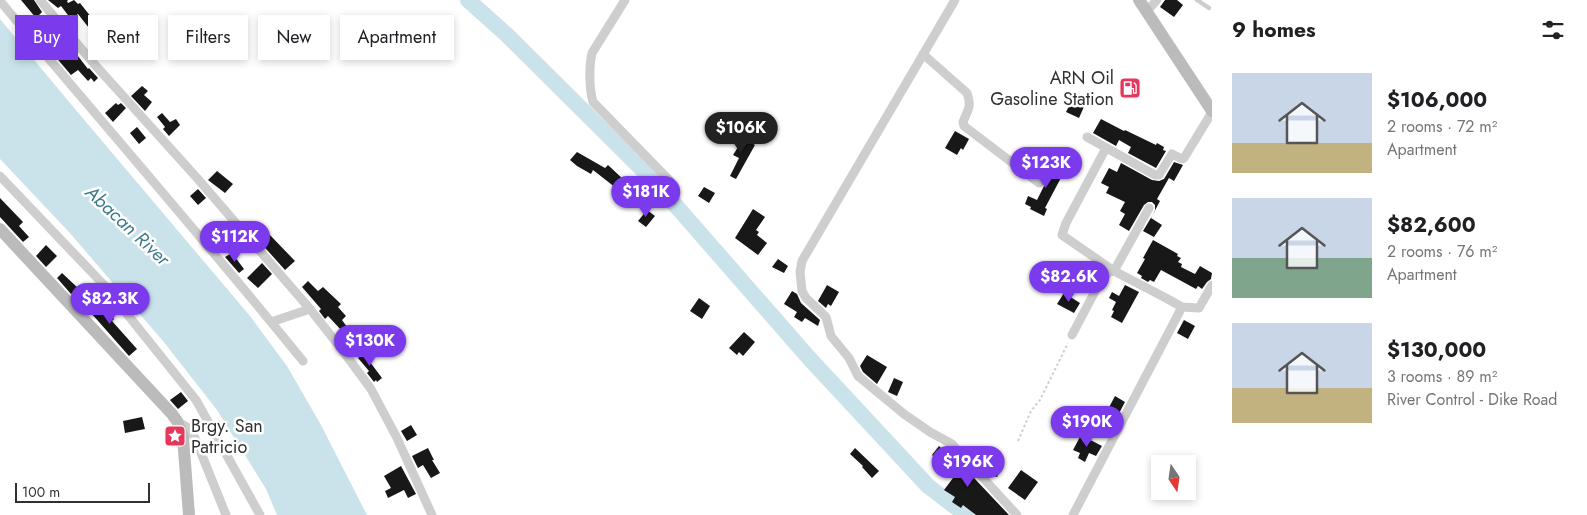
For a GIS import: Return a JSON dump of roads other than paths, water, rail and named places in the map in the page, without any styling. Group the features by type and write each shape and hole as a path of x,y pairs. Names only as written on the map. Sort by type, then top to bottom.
{"street":[{"path":"40,0 310,309 371,389 398,438 432,515"},
{"path":"625,0 592,52 590,92 593,102 670,181"},
{"path":"956,0 802,261 800,284 806,298 826,317 831,336 849,358 858,376 904,414 952,444 1017,515"},
{"path":"1087,137 1155,175 1159,175 1172,154 1182,159 1184,158 1212,112 1139,0"},
{"path":"1146,12 1157,0"},
{"path":"0,1 223,263 303,361"},
{"path":"923,54 967,93 970,102 963,122 964,126 1039,183"},
{"path":"1106,148 1066,222 1062,236 1114,271 1182,307 1199,308 1212,285"},
{"path":"0,176 103,284 196,400 260,515"},
{"path":"1072,334 1101,280 1109,272 1114,271 1149,208"},
{"path":"0,229 177,421 183,437 189,515"},
{"path":"1073,515 1182,307"},
{"path":"271,322 310,309"},
{"path":"177,421 187,427 195,438 226,515"}],"lane":[{"path":"1197,0 1209,8"}],"water":[{"name":"Abacan River","path":"0,19 15,37 15,60 34,60 250,316 287,366 321,425 367,515 277,515 266,489 217,410 163,341 68,231 0,159"}],"waterway":[{"path":"468,0 507,35 656,183 809,358 928,486 966,515"}],"place":[{"name":"ARN Oil Gasoline Station","path":"1130,88"},
{"name":"Brgy. San Patricio","path":"175,436"}]}
